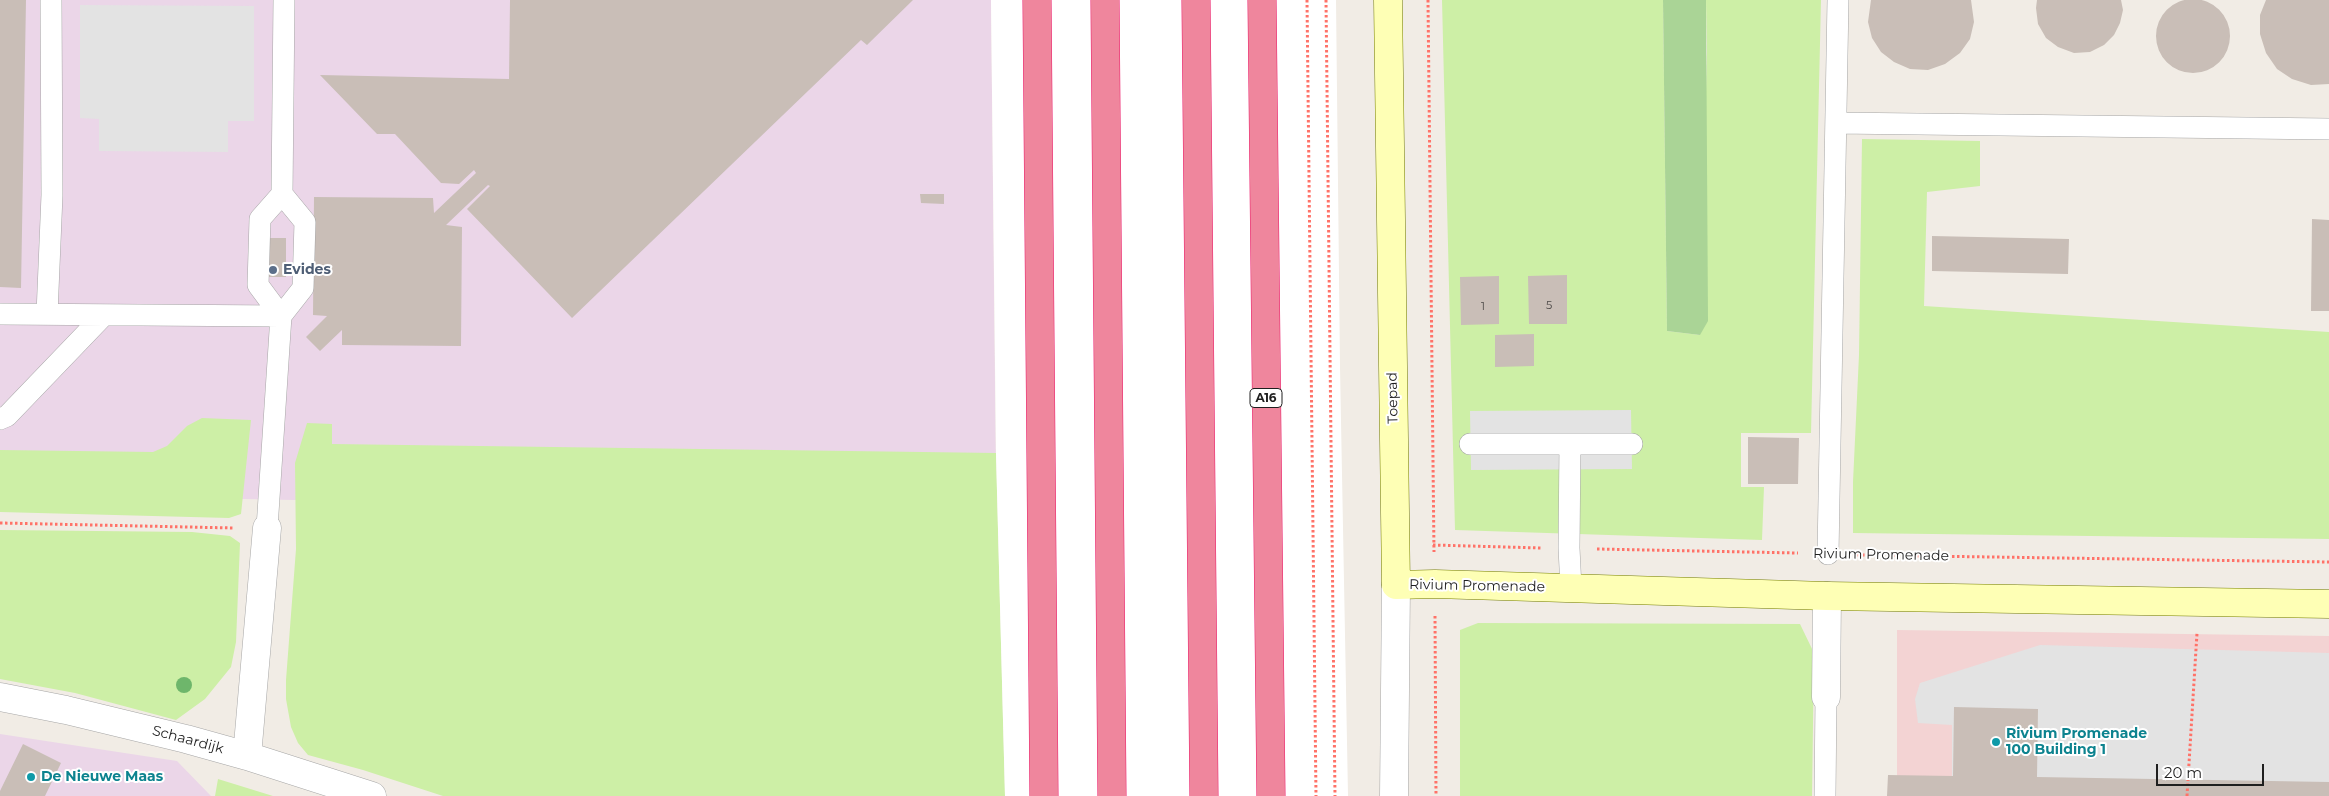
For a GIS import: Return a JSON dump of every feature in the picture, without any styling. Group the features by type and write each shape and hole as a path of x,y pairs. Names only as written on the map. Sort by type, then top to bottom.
{"highway":[{"path":"1037,0 1044,796"},
{"path":"1105,0 1112,796"},
{"path":"1196,0 1204,796"},
{"name":"A16","path":"1262,0 1271,796"}],"street":[{"name":"Toepad","path":"1388,0 1396,585 1394,796"},
{"path":"247,756 267,528"},
{"name":"Rivium Promenade","path":"1396,585 1434,584 1827,596 2329,604"},
{"path":"1826,697 1827,596"},
{"name":"Schaardijk","path":"0,697 123,724 247,756 372,796"}],"lane":[{"path":"47,314 52,195 51,0"},
{"path":"267,528 280,316 302,288 305,222 282,194 284,0"},
{"path":"1828,554 1838,0"},
{"path":"1836,123 2329,129"},
{"path":"280,316 258,284 260,219 282,194"},
{"path":"0,314 280,316"},
{"path":"0,419 7,416 104,315"},
{"path":"1470,444 1632,444"},
{"path":"1570,444 1569,548 1571,588"},
{"path":"1825,796 1826,697"}],"path":[{"path":"1307,0 1316,796"},
{"path":"1326,0 1335,796"},
{"path":"1428,0 1436,796"},
{"path":"0,524 267,528"},
{"name":"Rivium Promenade","path":"1433,545 1828,554 2329,562"},
{"path":"2187,796 2197,639"}],"shaded area":[{"path":"0,0 991,0 996,481 978,514 0,494"},
{"path":"80,5 254,6 254,121 228,121 228,152 99,151 99,119 80,118"},
{"path":"1631,410 1632,469 1471,470 1470,411"},
{"path":"1897,630 2329,636 2329,796 1897,796"},
{"path":"2040,645 2329,653 2329,782 1952,796 1952,725 1918,723 1915,699 1920,683"},
{"path":"0,734 177,761 211,796 0,796"}],"green space":[{"path":"1442,0 1663,0 1667,331 1700,335 1707,51 1706,0 1821,0 1811,433 1741,433 1741,487 1764,487 1762,540 1455,530"},
{"path":"1663,0 1706,0 1708,321 1700,335 1667,331"},
{"path":"1862,139 1980,141 1980,186 1927,192 1924,306 2329,332 2329,539 1853,533 1853,482 1859,355"},
{"path":"202,418 251,420 241,514 229,518 0,512 0,450 153,452 167,446 187,426"},
{"path":"307,423 332,424 332,444 996,453 1005,796 443,796 363,770 308,755 298,743 291,727 286,699 296,549 295,463"},
{"path":"0,530 192,532 230,536 240,543 236,642 231,667 205,699 176,720 75,693 0,679"},
{"path":"1478,623 1800,624 1814,653 1812,796 1460,796 1460,630"},
{"path":"218,779 273,796 215,796"}],"pier":[{"path":"991,0 1336,0 1340,367 1348,796 1005,796 996,453"}],"building":[{"path":"2186,-1 2200,-1 2214,5 2224,15 2230,29 2230,43 2224,57 2214,67 2200,73 2186,73 2172,67 2162,57 2156,43 2156,29 2162,15 2172,5"},
{"path":"0,0 26,0 21,288 0,287"},
{"path":"510,0 913,0 867,45 861,40 572,318 467,209 490,186 488,185 446,225 462,227 461,346 342,345 342,330 320,351 306,337 327,316 313,315 314,197 433,198 434,213 476,173 474,170 459,184 441,183 395,134 377,134 320,75 509,79"},
{"path":"1871,0 1971,0 1974,22 1970,39 1960,53 1945,64 1928,70 1910,69 1894,62 1881,52 1872,38 1868,22"},
{"path":"2037,0 2121,0 2123,10 2120,23 2114,35 2104,45 2090,52 2074,53 2058,47 2046,38 2038,24"},
{"path":"2266,0 2329,0 2329,84 2311,85 2292,79 2277,69 2266,53 2260,34 2260,15"},
{"path":"920,194 944,194 944,204 921,203"},
{"path":"2312,219 2329,220 2329,311 2311,311"},
{"path":"1932,236 2069,239 2068,274 1932,271"},
{"path":"269,238 286,238 286,277 268,277"},
{"path":"1567,275 1567,324 1529,324 1528,276"},
{"path":"1499,276 1499,324 1461,325 1460,277"},
{"path":"1534,334 1534,366 1495,367 1495,335"},
{"path":"1748,437 1799,438 1798,484 1748,484"},
{"path":"1954,707 2038,709 2037,777 2329,782 2329,796 1887,796 1888,775 1953,776"},
{"name":"De Nieuwe Maas","path":"23,744 61,763 45,796 0,796 0,791"}],"place":[{"name":"Evides","path":"273,270"},
{"name":"Rivium Promenade 100 Building 1","path":"1996,742"},
{"name":"De Nieuwe Maas","path":"31,777"}]}
